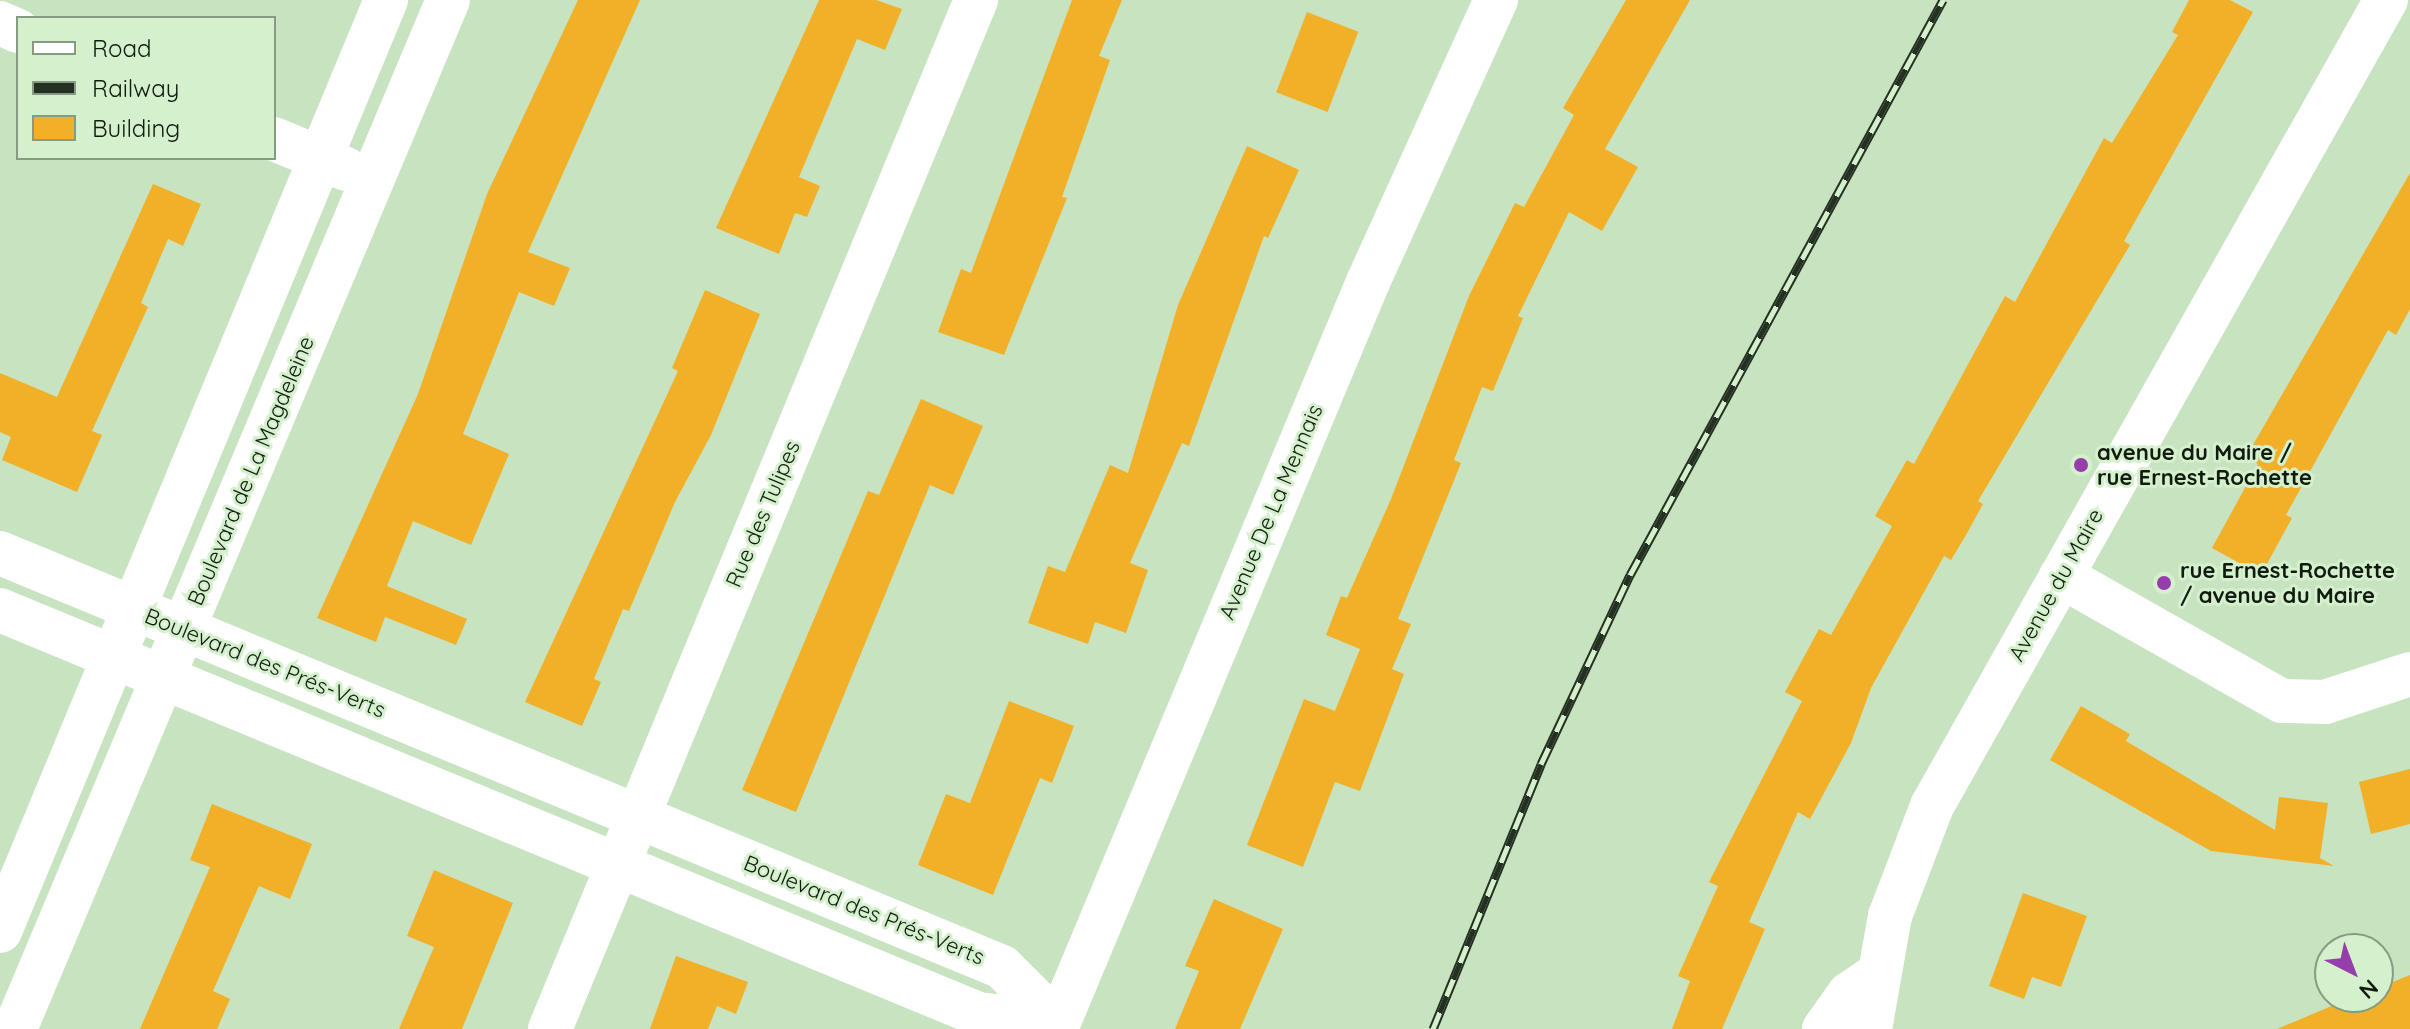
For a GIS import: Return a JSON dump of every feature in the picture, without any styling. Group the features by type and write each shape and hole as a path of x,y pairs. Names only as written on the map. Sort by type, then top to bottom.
{"street":[{"path":"0,931 386,0"},
{"name":"Boulevard de La Magdeleine","path":"15,1029 448,0"},
{"name":"Rue des Tulipes","path":"550,1029 976,0"},
{"name":"Avenue De La Mennais","path":"1057,1026 1368,282 1496,0"},
{"name":"Avenue du Maire","path":"1870,1029 1876,976 1900,882 1932,806 2386,0"},
{"path":"276,140 373,181"},
{"name":"Boulevard des Prés-Verts","path":"0,553 1002,967 1057,1026"},
{"path":"2061,576 2282,701 2325,702 2410,674"},
{"path":"0,610 978,1014 1057,1026"},
{"path":"1824,1029 1849,994 1876,976"}],"building":[{"path":"578,0 640,0 528,252 570,268 554,306 519,292 463,434 509,454 471,545 413,521 387,586 467,619 456,645 385,617 376,642 317,618 418,394 487,194"},
{"path":"819,0 876,0 902,9 885,50 857,39 799,177 820,186 807,217 795,213 779,254 716,228"},
{"path":"1072,0 1122,0 1099,56 1110,60 1062,197 1067,198 1004,355 938,332 961,269 971,273"},
{"path":"1626,0 1690,0 1605,149 1638,167 1602,231 1569,212 1518,316 1523,318 1493,391 1482,387 1454,460 1461,463 1398,619 1411,624 1392,669 1404,674 1360,791 1335,782 1303,867 1247,845 1304,699 1335,711 1360,649 1326,635 1341,596 1347,598 1391,499 1469,296 1515,203 1524,207 1574,115 1563,108"},
{"path":"2189,0 2230,0 2253,12 2124,241 2130,245 1978,501 1983,504 1966,535 1951,560 1944,556 1871,688 1851,743 1810,819 1798,812 1749,922 1765,929 1722,1029 1672,1029 1690,981 1678,976 1718,886 1709,882 1802,701 1785,692 1819,629 1831,635 1892,526 1875,516 1907,460 1914,464 2005,296 2015,302 2104,138 2112,143 2178,35 2172,32"},
{"path":"1307,12 1358,32 1328,112 1276,92"},
{"path":"1247,146 1299,170 1268,238 1264,236 1189,446 1182,443 1130,563 1148,570 1126,633 1095,622 1088,644 1028,623 1048,566 1065,572 1110,465 1128,473 1178,305"},
{"path":"2410,173 2410,309 2396,335 2388,330 2286,515 2292,518 2261,575 2212,548 2258,464 2246,457"},
{"path":"153,184 201,204 183,246 168,239 141,303 148,307 92,431 102,435 77,492 2,460 11,437 0,432 0,373 57,397"},
{"path":"705,290 760,314 711,435 675,502 629,611 623,609 594,679 601,682 582,726 525,702 678,371 672,368"},
{"path":"921,399 983,426 953,495 930,485 796,812 742,790 868,491 879,495"},
{"path":"1009,701 1074,726 1052,783 1040,778 993,895 918,865 946,794 970,803"},
{"path":"2081,706 2130,734 2126,741 2275,830 2279,797 2328,803 2320,858 2334,866 2211,851 2050,760"},
{"path":"2410,769 2410,824 2371,834 2359,782"},
{"path":"212,804 312,844 290,899 259,886 213,991 230,999 217,1029 140,1029 210,867 190,860"},
{"path":"434,870 513,903 462,1029 399,1029 434,947 407,936"},
{"path":"2023,893 2087,916 2061,987 2032,977 2024,999 1989,986"},
{"path":"1214,899 1283,929 1240,1029 1175,1029 1199,971 1185,966"},
{"path":"676,956 748,982 736,1014 717,1006 708,1029 650,1029"},
{"path":"2410,975 2410,1029 2277,1029 2315,1013 2394,1013 2394,982"}],"railway":[{"path":"1433,1029 1541,764 1630,575 1943,0"}],"place":[{"name":"avenue du Maire / rue Ernest-Rochette","path":"2081,465"},
{"name":"rue Ernest-Rochette / avenue du Maire","path":"2164,583"}]}
